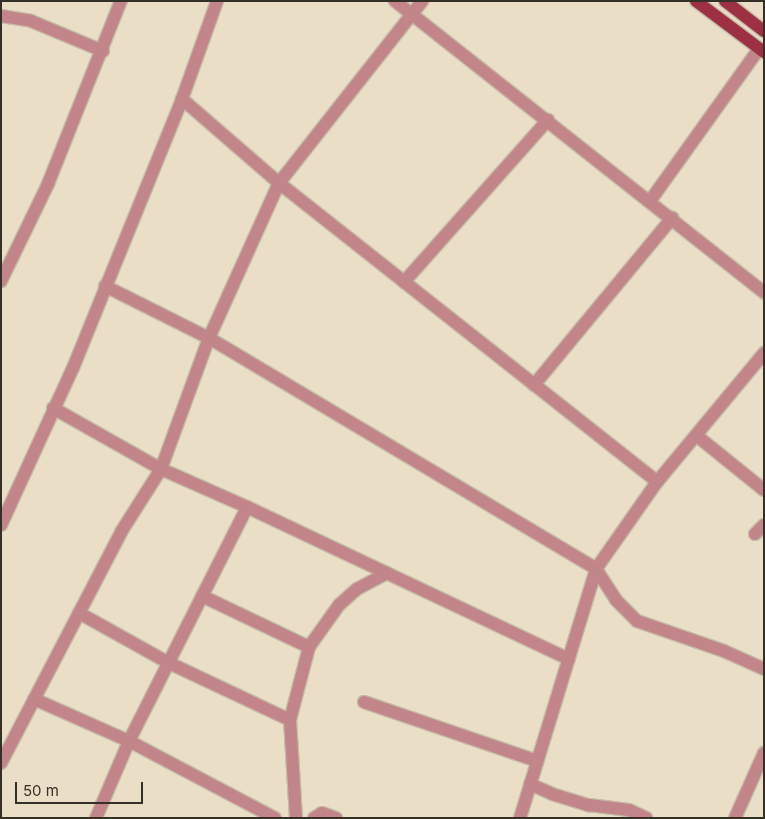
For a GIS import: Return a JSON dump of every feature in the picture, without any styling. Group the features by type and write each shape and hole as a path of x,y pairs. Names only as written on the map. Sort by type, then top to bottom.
{"main road":[{"path":"696,1 762,51"},
{"path":"725,1 764,31"}],"street":[{"path":"1,280 48,184 103,51 121,1"},
{"path":"1,526 53,408 73,368 182,100 217,1"},
{"path":"395,1 764,292"},
{"path":"1,763 121,532 161,469 209,338 280,183 422,1"},
{"path":"1,16 31,21 103,51"},
{"path":"650,201 762,51"},
{"path":"182,100 280,183 657,482"},
{"path":"404,282 548,120"},
{"path":"534,385 672,218"},
{"path":"105,286 209,338 596,569 616,600 637,621 724,651 764,670"},
{"path":"520,818 596,569 657,482 764,353"},
{"path":"53,408 161,469 247,507 569,659"},
{"path":"697,436 764,490"},
{"path":"96,818 129,741 247,507"},
{"path":"296,818 290,720 309,647 339,605 357,589 387,573"},
{"path":"202,596 309,647"},
{"path":"79,613 169,663 290,720"},
{"path":"34,700 129,741 275,818"},
{"path":"364,702 537,761"},
{"path":"735,818 764,753"},
{"path":"530,784 552,794 589,805 629,810 646,818"},
{"path":"314,818 322,813 336,818"}]}
